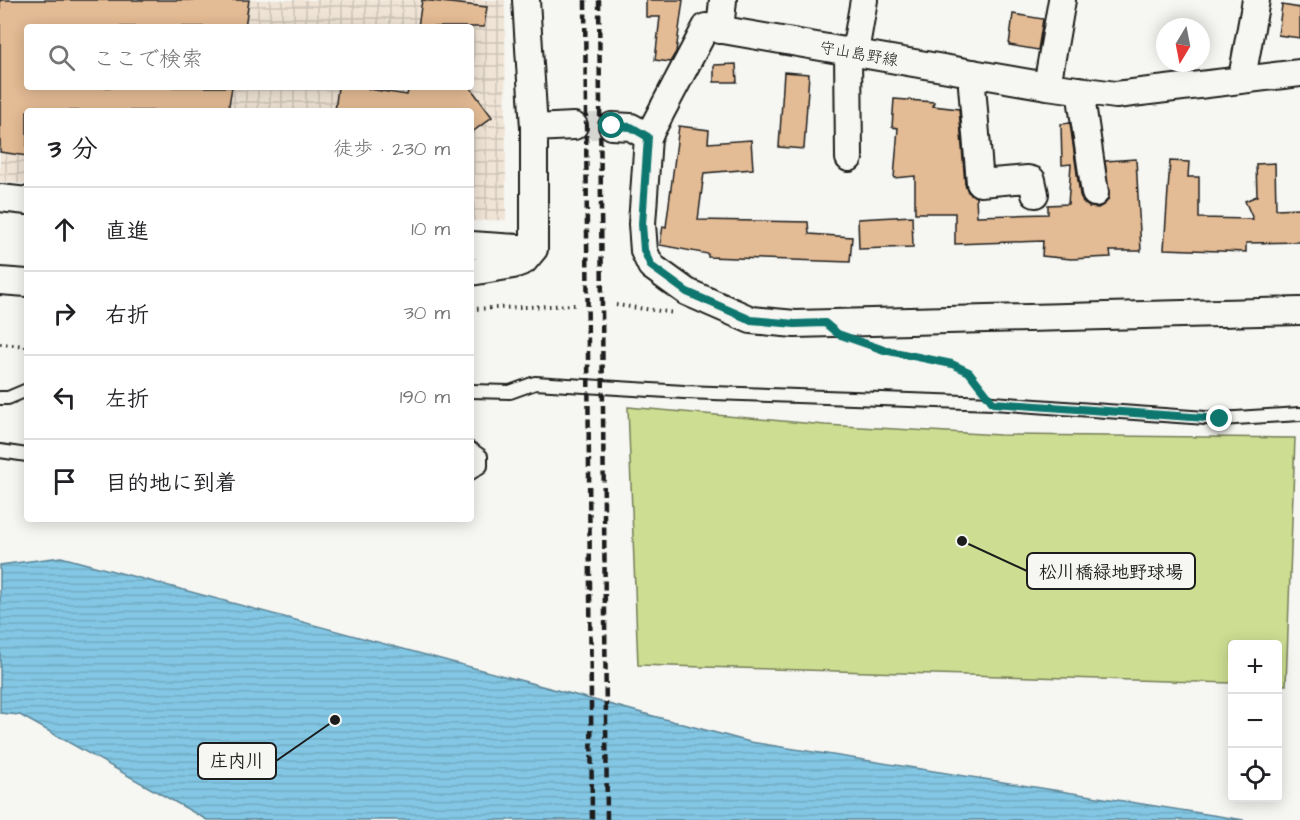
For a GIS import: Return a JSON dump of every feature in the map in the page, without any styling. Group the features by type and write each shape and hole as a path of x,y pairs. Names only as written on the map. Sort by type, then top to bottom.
{"street":[{"path":"474,272 524,261 534,249 534,128 526,0"},
{"path":"723,0 720,30 706,27 648,137 642,224 644,250 651,266 687,292 751,320 795,324 1300,311"},
{"path":"849,158 851,52 864,0"},
{"path":"1047,86 1062,0"},
{"path":"1242,78 1256,0"},
{"name":"守山島野線","path":"720,30 1047,86 1116,95 1242,78 1300,73"},
{"path":"974,74 972,86 981,183 1028,179 1032,180 1035,194"},
{"path":"1080,90 1095,193"},
{"path":"534,128 574,126"},
{"path":"612,126 631,127 648,137"},
{"path":"0,198 24,201"},
{"path":"474,245 534,249"},
{"path":"0,281 24,283"}],"lane":[{"path":"474,391 510,392 535,383 684,392 993,403 1220,419 1300,414"},
{"path":"0,398 8,398 24,391"},
{"path":"474,450 481,456 481,466 474,471"},
{"path":"0,451 24,455"}],"path":[{"path":"474,309 576,305"},
{"path":"0,344 24,346"},
{"path":"873,346 952,364 969,372 993,403"}],"shaded area":[{"path":"0,0 505,0 506,220 474,221 474,108 24,108 24,184 0,182"}],"green space":[{"path":"628,407 825,425 1000,435 1295,438 1286,685 1282,685 1282,640 1228,640 1228,683 638,665"}],"water":[{"path":"61,557 750,742 1244,820 207,820 20,715 0,713 0,565"}],"building":[{"path":"0,0 249,0 245,24 24,24 24,90 232,90 228,108 24,108 24,156 0,152"},
{"path":"422,0 487,7 484,27 474,27 474,24 418,24"},
{"path":"646,0 683,0 676,52 670,62 655,60 660,17 646,17"},
{"path":"1282,5 1300,8 1300,38 1278,35"},
{"path":"1013,14 1043,19 1038,50 1009,45"},
{"path":"736,64 737,82 714,82 714,65"},
{"path":"784,72 809,74 804,149 779,147"},
{"path":"338,90 374,90 407,95 408,90 472,90 492,117 474,131 474,108 335,108"},
{"path":"894,99 934,102 933,106 959,109 965,184 968,192 976,197 977,216 1048,214 1048,205 1068,204 1071,164 1062,165 1061,124 1070,123 1080,195 1089,207 1098,208 1109,198 1105,161 1136,159 1141,251 1110,251 1111,257 1071,259 1042,256 1043,241 955,244 955,213 915,213 915,176 894,178 898,128 892,127"},
{"path":"679,126 709,130 708,143 751,140 753,169 704,173 698,220 808,222 809,234 852,237 850,262 708,257 708,254 660,245 663,226 666,227"},
{"path":"1170,161 1189,162 1188,177 1199,177 1199,218 1253,219 1245,201 1257,196 1256,164 1275,163 1276,209 1300,208 1300,242 1246,243 1246,252 1164,249"},
{"path":"912,216 913,247 859,249 858,219"}],"tunnel":[{"path":"574,126 612,126"}],"railway":[{"path":"585,0 592,820"},
{"path":"599,0 607,820"}],"place":[{"name":"松川橋緑地野球場","path":"962,541"},
{"name":"庄内川","path":"335,720"}],"route":[{"path":"612,126 631,127 648,137 642,224 644,250 651,266 687,292 751,320 795,324 825,323 838,334 884,350 952,364 969,372 993,403 1220,419"}]}
